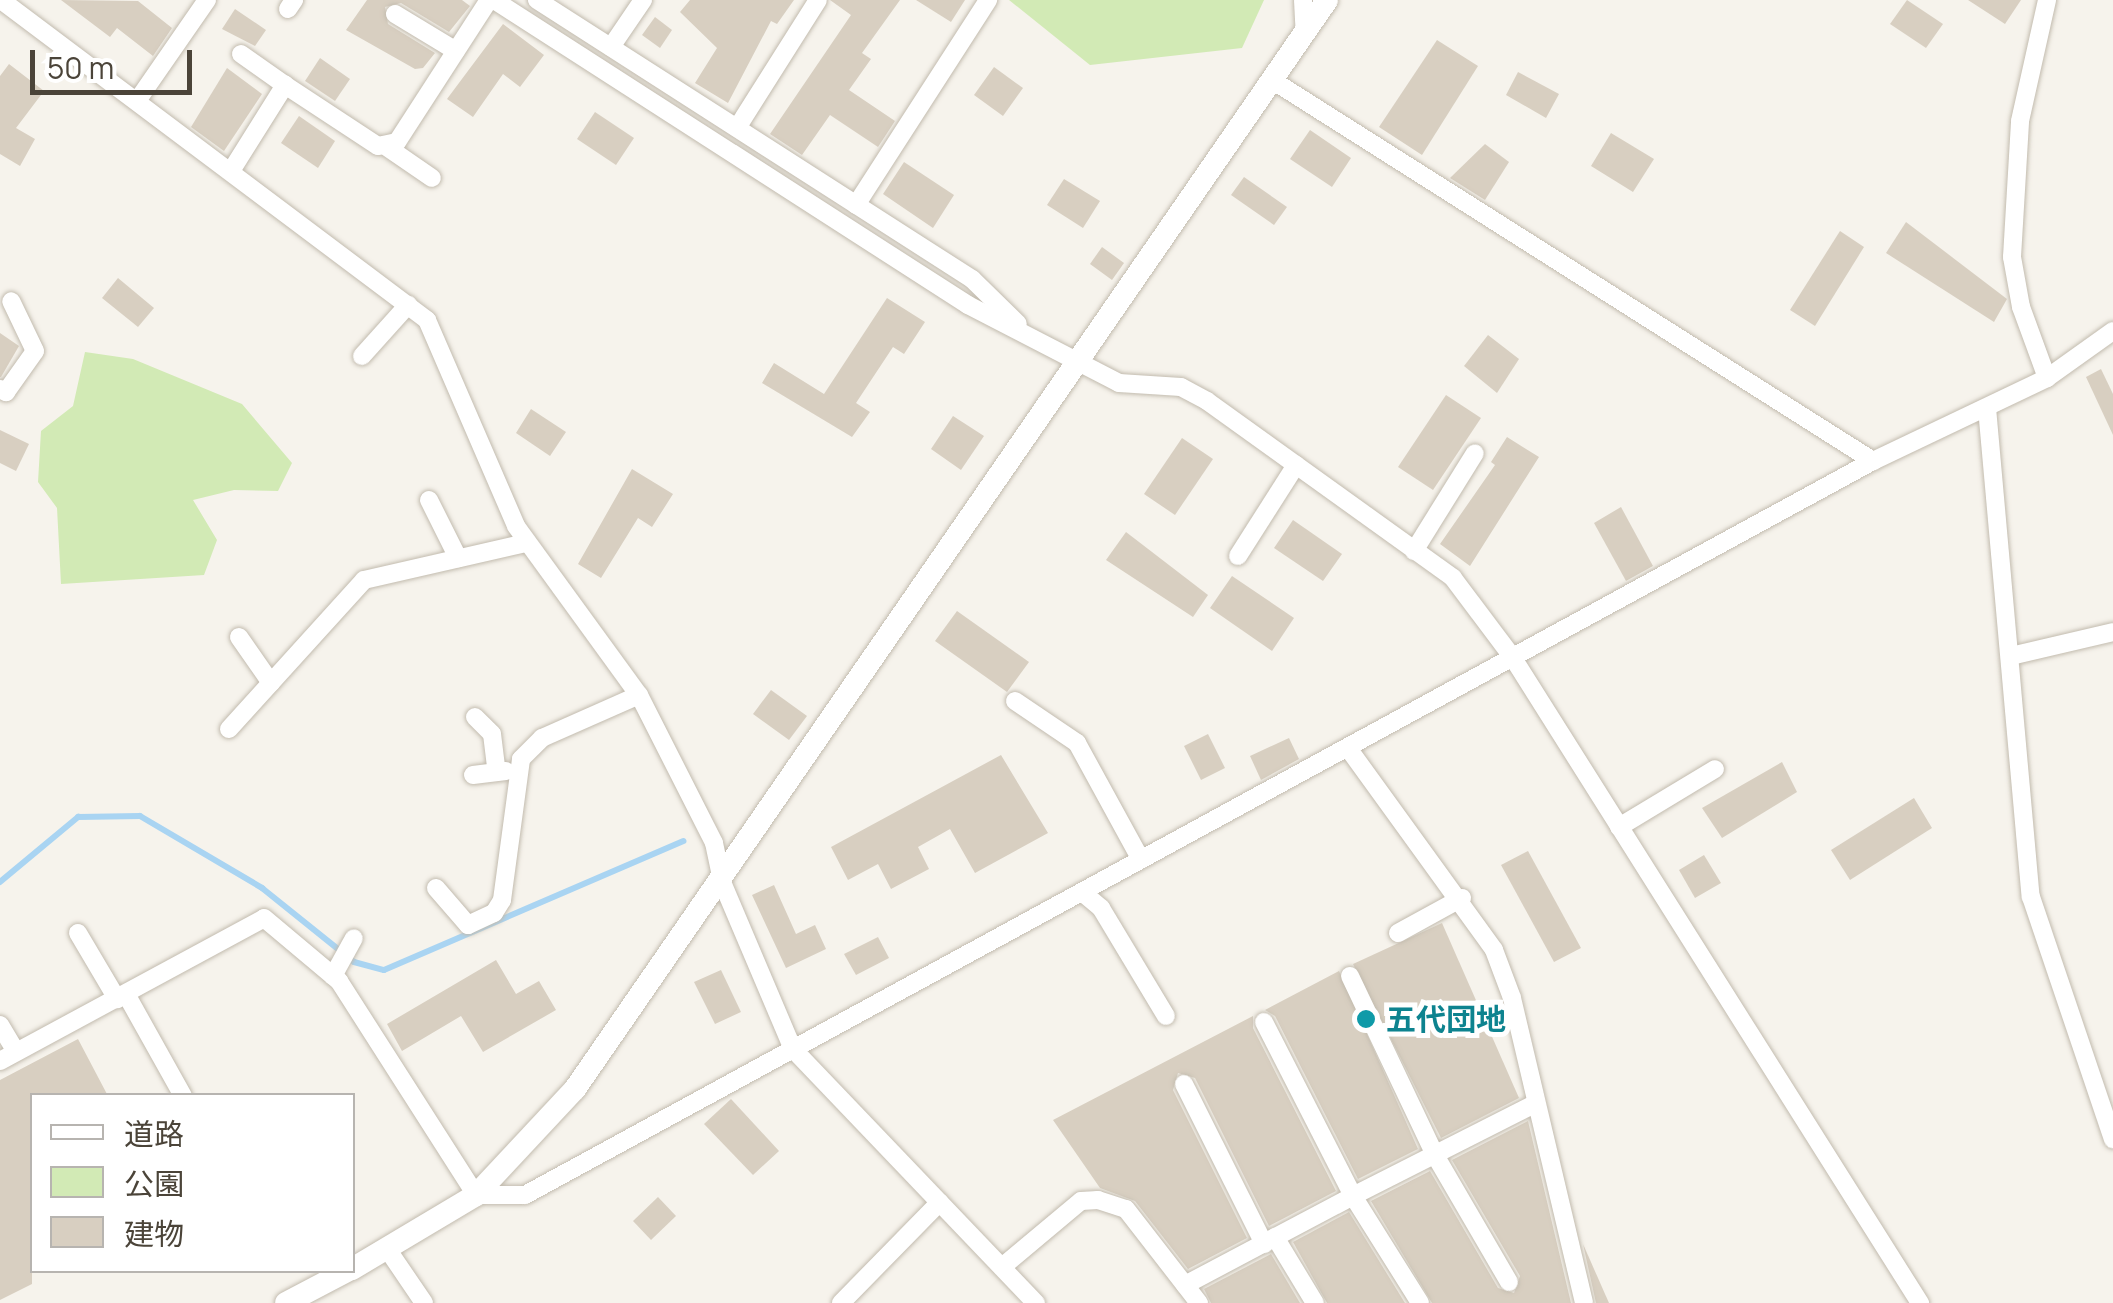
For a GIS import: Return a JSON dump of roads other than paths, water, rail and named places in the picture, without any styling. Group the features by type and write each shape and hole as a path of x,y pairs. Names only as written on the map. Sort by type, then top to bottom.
{"street":[{"path":"1,0 426,320 526,543 638,696 714,844 722,882 793,1049 1036,1303"},
{"path":"137,101 208,0"},
{"path":"384,144 397,142 491,0 968,305 1029,335 1074,364 1119,382 1181,387 1453,578 1513,658 1920,1303"},
{"path":"538,0 972,279 1029,335"},
{"path":"611,47 643,0"},
{"path":"737,128 818,0"},
{"path":"856,205 988,0"},
{"path":"1303,0 1304,33"},
{"path":"355,1268 476,1195 576,1089 1326,0"},
{"path":"2047,0 2020,121 2012,257 2021,307 2047,378"},
{"path":"395,14 456,51"},
{"path":"241,54 432,178"},
{"path":"1272,80 1873,462"},
{"path":"231,171 284,85"},
{"path":"362,356 408,305"},
{"path":"0,389 6,392 34,351 22,323 6,307"},
{"path":"476,1195 526,1195 1873,462 2047,378 2113,331"},
{"path":"1987,408 2031,897 2113,1139"},
{"path":"1414,551 1475,453"},
{"path":"1238,556 1296,465"},
{"path":"429,500 458,558"},
{"path":"230,729 364,580 526,543"},
{"path":"2011,656 2113,632"},
{"path":"238,637 271,683"},
{"path":"436,888 468,925 494,913 502,900 516,770 542,738 638,696"},
{"path":"1015,701 1077,743 1141,860"},
{"path":"476,717 492,734 497,772"},
{"path":"1348,748 1462,898 1494,950 1512,998 1584,1303"},
{"path":"1619,827 1715,769"},
{"path":"474,775 516,770"},
{"path":"1082,892 1101,908 1166,1016"},
{"path":"1398,933 1462,898"},
{"path":"0,1025 8,1057 264,918 335,972 476,1195"},
{"path":"78,932 182,1093"},
{"path":"335,972 353,940"},
{"path":"1350,976 1436,1154 1509,1282"},
{"path":"1264,1022 1353,1196 1420,1303"},
{"path":"1184,1084 1270,1240 1315,1303"},
{"path":"1185,1285 1536,1103"},
{"path":"1002,1266 1081,1202 1098,1200 1126,1208 1198,1303"},
{"path":"846,1301 940,1202"},
{"path":"388,1250 424,1303"},
{"path":"286,1303 345,1273"}],"waterway":[{"path":"0,882 78,817 140,816 262,888 354,962 384,970 683,841"}],"place":[{"name":"五代団地","path":"1366,1019"}]}
